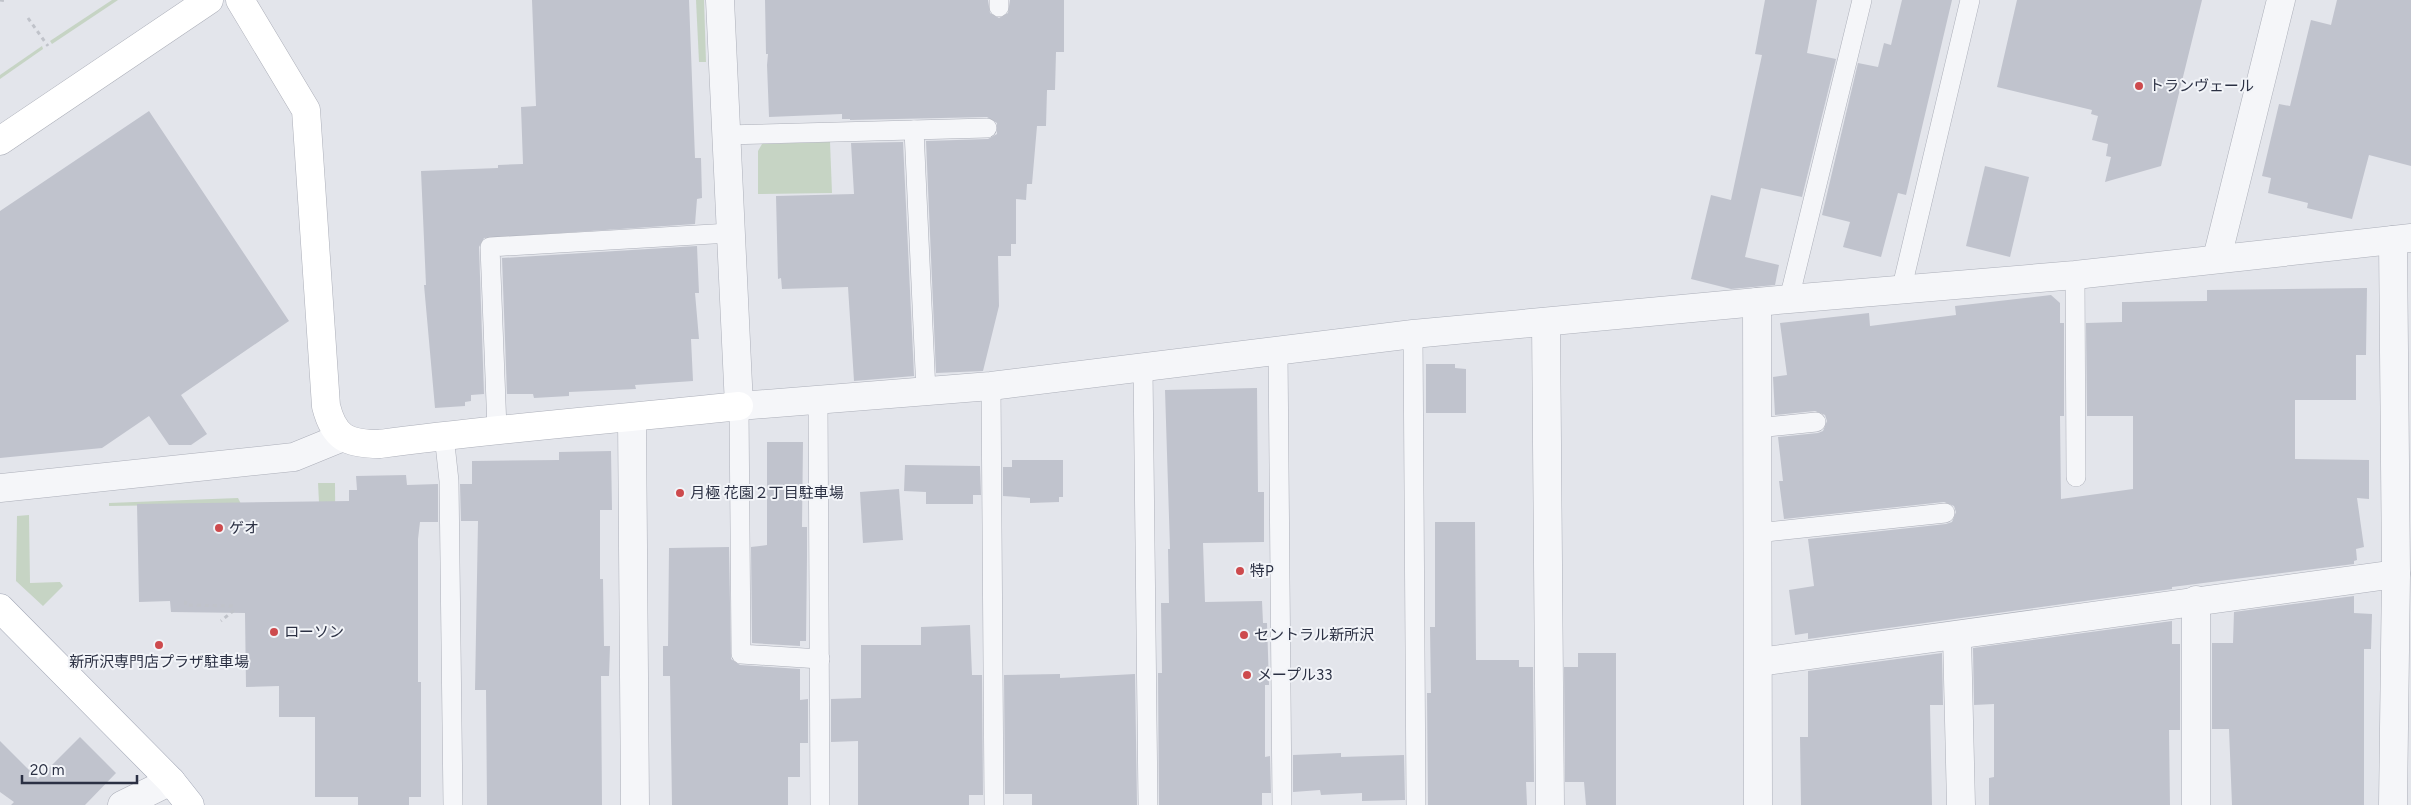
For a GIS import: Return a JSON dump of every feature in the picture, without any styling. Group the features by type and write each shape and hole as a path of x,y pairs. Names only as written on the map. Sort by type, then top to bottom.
{"street":[{"path":"0,141 209,0"},
{"path":"240,0 306,110 326,406 334,430 343,437 363,444 380,444 497,429 632,418 739,406 992,386 1143,369 1413,334 1788,299 2075,275 2402,239 2393,805"},
{"path":"720,0 739,406"},
{"path":"2218,258 2281,0"},
{"path":"1757,302 1758,805"},
{"path":"1546,322 1550,805"},
{"path":"632,418 635,805"},
{"path":"0,488 294,457 343,437"},
{"path":"1759,662 1957,636 2196,600 2396,574"},
{"path":"2196,600 2196,805"},
{"path":"0,608 171,782 190,805"},
{"path":"1957,636 1961,805"},
{"path":"122,805 171,782"}],"lane":[{"path":"1788,299 1862,0"},
{"path":"1901,290 1970,0"},
{"path":"726,135 987,128"},
{"path":"914,130 926,392"},
{"path":"497,429 490,246 730,233"},
{"path":"2075,275 2076,477"},
{"path":"1413,334 1416,805"},
{"path":"1278,351 1282,805"},
{"path":"1143,369 1148,805"},
{"path":"992,386 994,805"},
{"path":"818,399 820,805"},
{"path":"739,406 741,654 820,659"},
{"path":"1757,428 1816,422"},
{"path":"444,435 449,481 453,805"},
{"path":"1757,533 1945,513"}],"path":[{"path":"0,0 6,1"},
{"path":"28,18 48,46"},
{"path":"186,601 185,605 233,606 233,611 221,621"}],"green space":[{"path":"112,0 118,0 52,44 50,41"},
{"path":"696,0 704,0 706,62 699,62"},
{"path":"42,46 43,49 0,79 0,75"},
{"path":"830,142 832,193 758,194 758,151 762,144"},
{"path":"318,483 335,483 336,618 319,502"},
{"path":"238,498 241,504 109,506 109,503"},
{"path":"29,515 30,583 60,582 63,586 43,606 16,581 17,516"}],"building":[{"path":"532,0 689,0 695,158 701,158 702,198 697,199 695,224 484,238 479,247 484,394 471,395 471,401 465,402 465,406 435,408 424,285 426,285 421,171 498,168 498,165 523,164 521,107 536,106"},
{"path":"765,0 988,0 990,13 999,18 1008,13 1010,0 1064,0 1064,52 1056,52 1055,90 1047,90 1046,126 1037,126 1032,184 1027,184 1026,200 1016,199 1016,244 1011,244 1011,256 998,256 999,306 983,371 936,373 926,141 988,139 997,134 997,123 987,117 850,120 842,119 842,114 769,117"},
{"path":"1765,0 1817,0 1807,53 1836,59 1802,197 1761,188 1745,257 1779,265 1775,285 1731,289 1691,279 1711,195 1731,200 1762,55 1755,54"},
{"path":"1902,0 1952,0 1906,195 1898,193 1881,257 1843,247 1850,222 1822,215 1858,63 1878,67 1884,43 1891,45"},
{"path":"2017,0 2202,0 2161,166 2105,182 2111,157 2106,156 2108,144 2092,140 2098,116 2091,114 2092,110 1997,87"},
{"path":"2337,0 2411,0 2411,166 2369,155 2352,219 2307,208 2308,203 2268,193 2271,178 2262,176 2279,104 2290,106 2311,20 2331,25"},
{"path":"149,111 289,321 181,395 207,434 191,445 169,445 149,416 102,448 0,458 0,211"},
{"path":"903,142 914,376 854,381 848,287 782,289 781,278 778,279 776,196 854,194 851,143"},
{"path":"1985,166 2029,177 2010,257 1966,246"},
{"path":"697,246 699,293 695,293 699,339 691,339 693,381 635,385 636,389 569,392 569,396 534,398 533,394 507,394 502,258"},
{"path":"2367,288 2366,355 2356,355 2356,400 2295,400 2295,459 2369,460 2369,499 2357,498 2364,547 2356,549 2357,560 2354,561 2354,564 2172,587 2172,589 1808,639 1808,633 1795,635 1789,590 1814,586 1808,539 1946,524 1952,522 1956,512 1954,506 1944,502 1784,519 1779,481 1783,481 1778,437 1818,433 1823,431 1827,421 1825,415 1815,411 1775,415 1773,377 1787,375 1780,323 1869,313 1870,326 1956,315 1955,306 2051,295 2060,303 2060,323 2064,323 2064,416 2060,416 2061,499 2133,489 2133,416 2087,416 2086,323 2122,322 2122,302 2207,301 2207,290"},
{"path":"1426,364 1455,364 1455,368 1466,369 1466,413 1426,413"},
{"path":"1257,388 1258,492 1264,492 1264,542 1203,543 1205,602 1262,601 1263,623 1267,623 1269,685 1265,685 1265,757 1270,756 1271,793 1262,793 1262,805 1159,805 1158,673 1162,673 1161,603 1169,603 1168,549 1170,549 1165,390"},
{"path":"767,442 803,442 802,527 807,527 806,641 800,641 800,646 752,643 751,547 767,545"},
{"path":"611,451 612,510 600,510 600,579 603,579 604,646 610,646 609,676 601,676 602,805 487,805 486,690 475,690 478,521 461,521 460,484 472,484 472,461 559,460 559,452"},
{"path":"1012,460 1063,460 1063,497 1059,497 1059,502 1030,503 1030,498 1003,496 1003,467 1012,467"},
{"path":"905,465 980,466 981,495 973,495 973,504 926,504 926,492 904,491"},
{"path":"406,475 407,485 438,484 438,522 420,522 418,539 418,682 421,682 421,797 409,797 409,805 358,805 358,797 315,797 315,717 279,717 279,686 246,687 245,613 171,612 170,601 139,602 137,504 349,501 349,490 357,490 356,476"},
{"path":"899,489 903,540 863,543 860,492"},
{"path":"1435,522 1475,522 1476,660 1519,660 1519,667 1533,667 1534,782 1526,782 1527,805 1428,805 1427,693 1431,693 1430,627 1435,627"},
{"path":"729,547 731,659 740,665 800,669 800,700 808,699 808,743 800,743 800,777 788,777 788,805 672,805 670,676 663,676 663,646 668,646 669,548"},
{"path":"2354,596 2354,613 2372,614 2371,649 2364,649 2364,805 2232,805 2229,729 2212,729 2212,643 2233,643 2234,612"},
{"path":"2172,621 2172,644 2180,644 2180,730 2169,730 2170,805 1989,805 1989,778 1994,777 1994,704 1974,705 1973,648"},
{"path":"970,625 972,675 982,675 983,795 969,795 969,805 858,805 858,741 831,742 831,699 861,698 861,645 921,645 921,627"},
{"path":"1578,653 1616,653 1616,805 1586,805 1584,782 1565,782 1564,667 1578,667"},
{"path":"1942,653 1943,705 1930,705 1932,805 1801,805 1800,737 1808,737 1808,671"},
{"path":"1060,674 1060,678 1135,674 1137,805 1032,805 1032,794 1005,794 1004,675"},
{"path":"80,737 116,773 85,805 11,805 14,802 0,792 0,741 38,779"},
{"path":"1341,753 1341,757 1404,755 1405,800 1362,801 1362,793 1321,795 1320,790 1293,792 1293,755"}],"place":[{"name":"トランヴェール","path":"2139,86"},
{"name":"月極 花園２丁目駐車場","path":"680,493"},
{"name":"ゲオ","path":"219,528"},
{"name":"特P","path":"1240,571"},
{"name":"ローソン","path":"274,632"},
{"name":"セントラル新所沢","path":"1244,635"},
{"name":"新所沢専門店プラザ駐車場","path":"159,645"},
{"name":"メープル33","path":"1247,675"}]}
